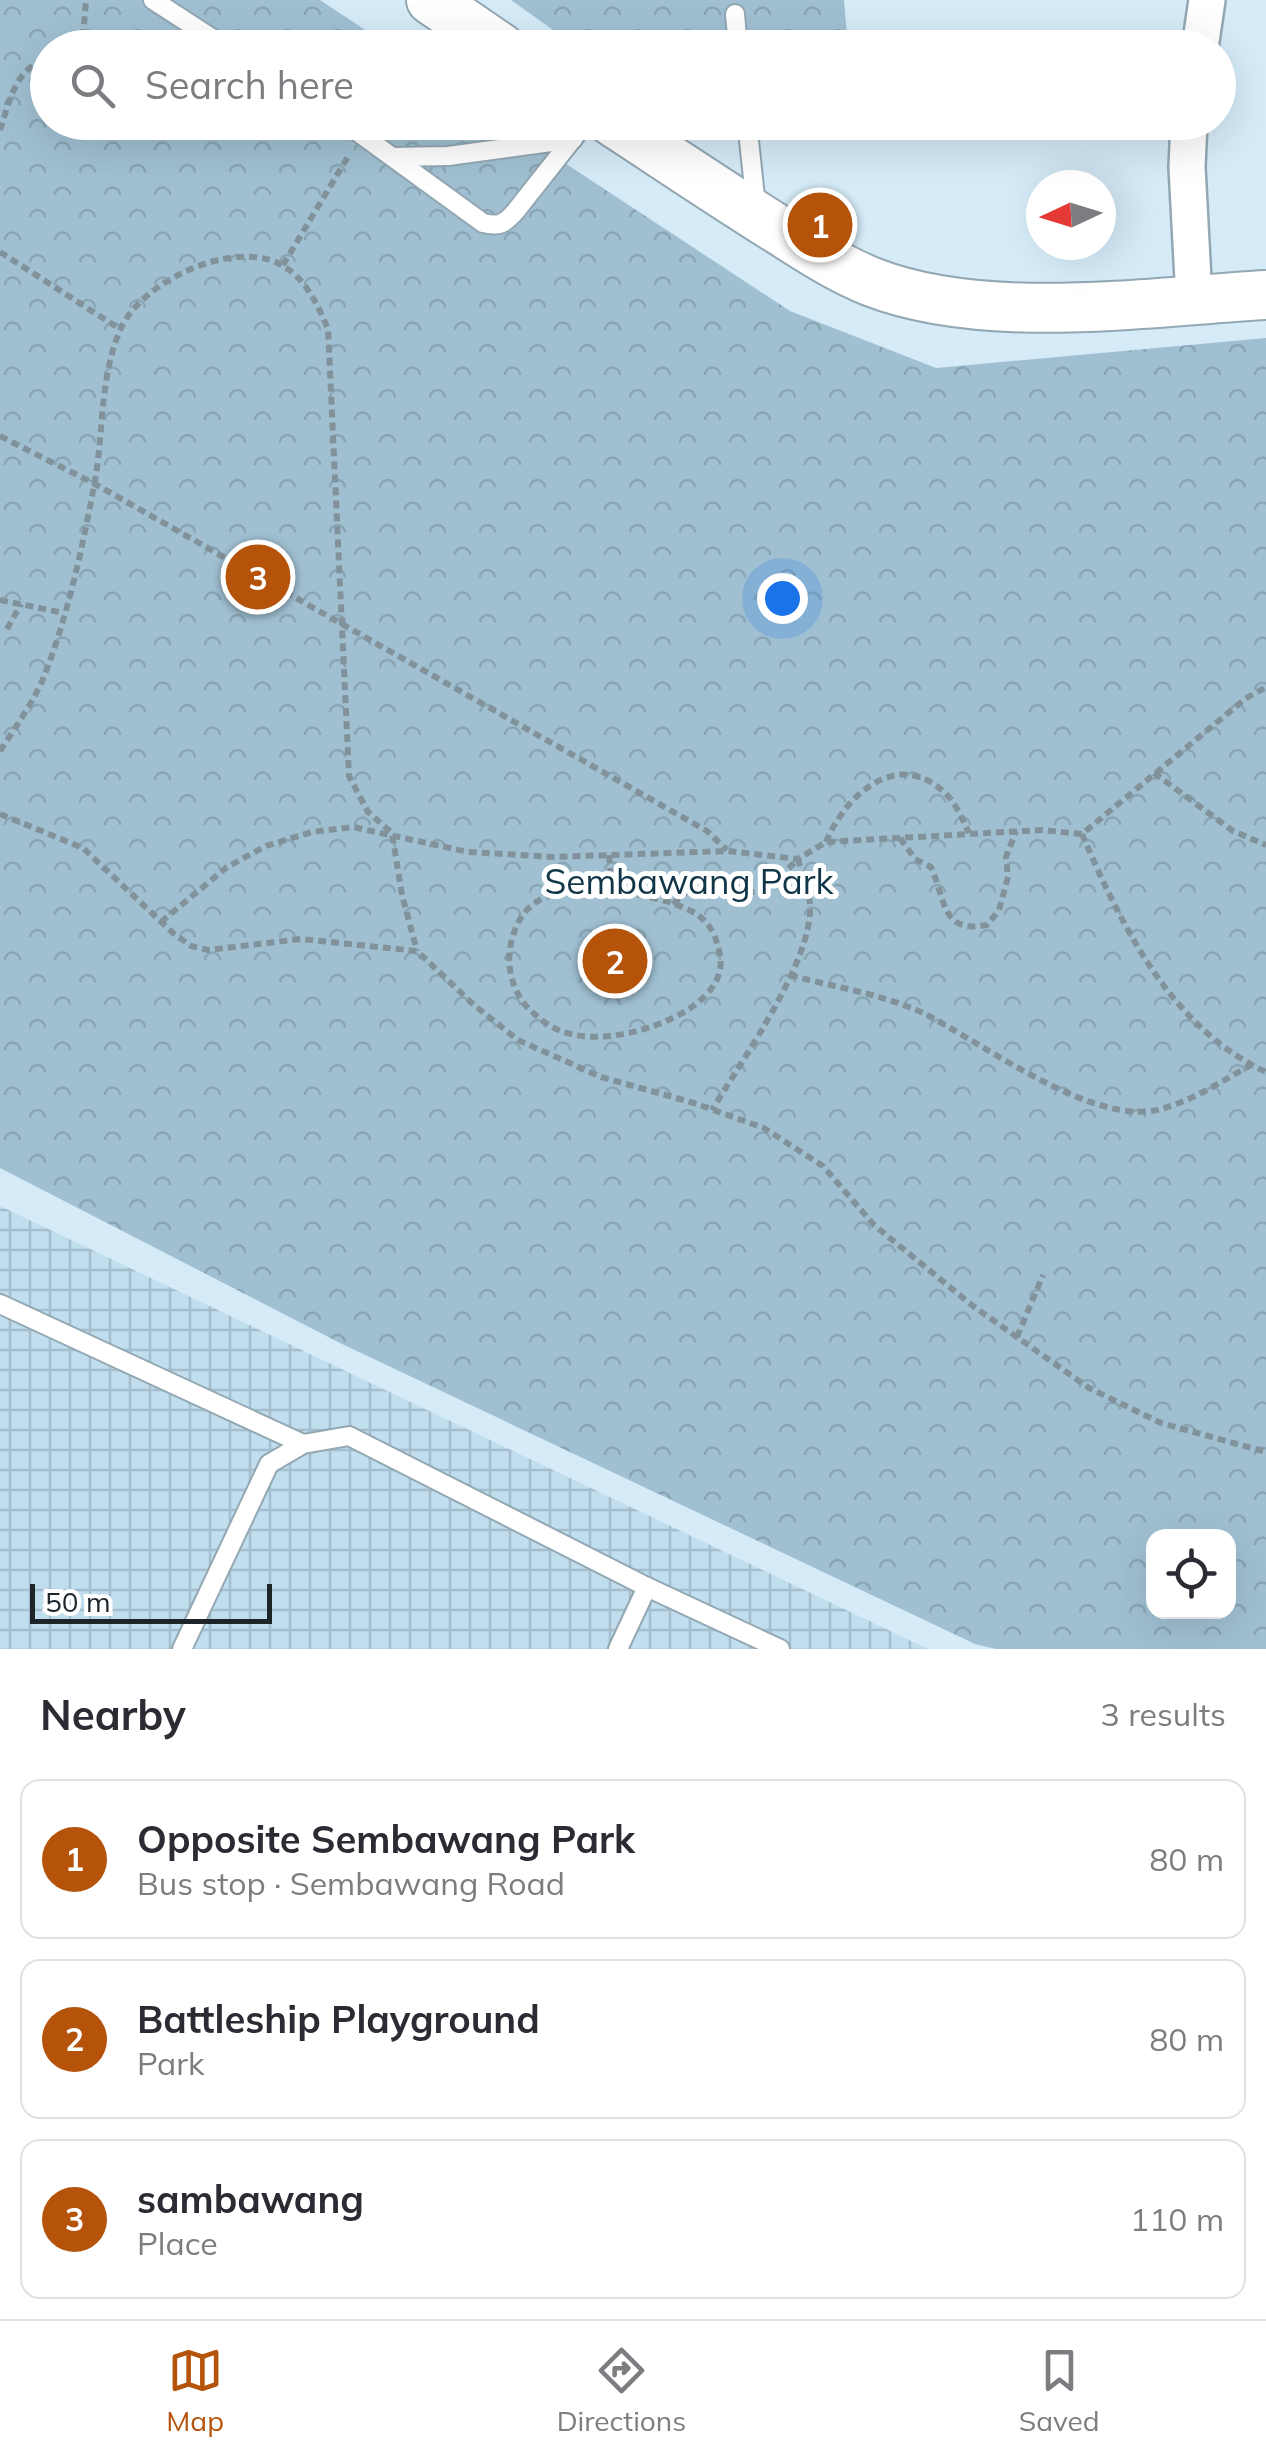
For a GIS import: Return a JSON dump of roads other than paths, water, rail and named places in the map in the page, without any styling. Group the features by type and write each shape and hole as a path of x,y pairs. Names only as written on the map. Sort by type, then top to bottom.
{"street":[{"path":"430,0 474,30"},
{"path":"1203,30 1207,0"},
{"path":"610,140 874,283 975,306 1027,308 1266,295"},
{"path":"1185,140 1194,299"}],"lane":[{"path":"153,0 199,30"},
{"path":"735,14 736,30"},
{"path":"370,140 483,222 496,226 504,224 584,140"},
{"path":"393,157 448,156 541,140"},
{"path":"749,140 758,217"},
{"path":"0,1304 303,1444"},
{"path":"182,1649 269,1464 303,1444 349,1436 646,1587 780,1649"},
{"path":"618,1649 646,1587"}],"place":[{"name":"Opposite Sembawang Park","path":"820,225"},
{"name":"sambawang","path":"258,577"},
{"name":"Battleship Playground","path":"615,961"}],"park label":[{"name":"Sembawang Park","path":"689,881"}]}
